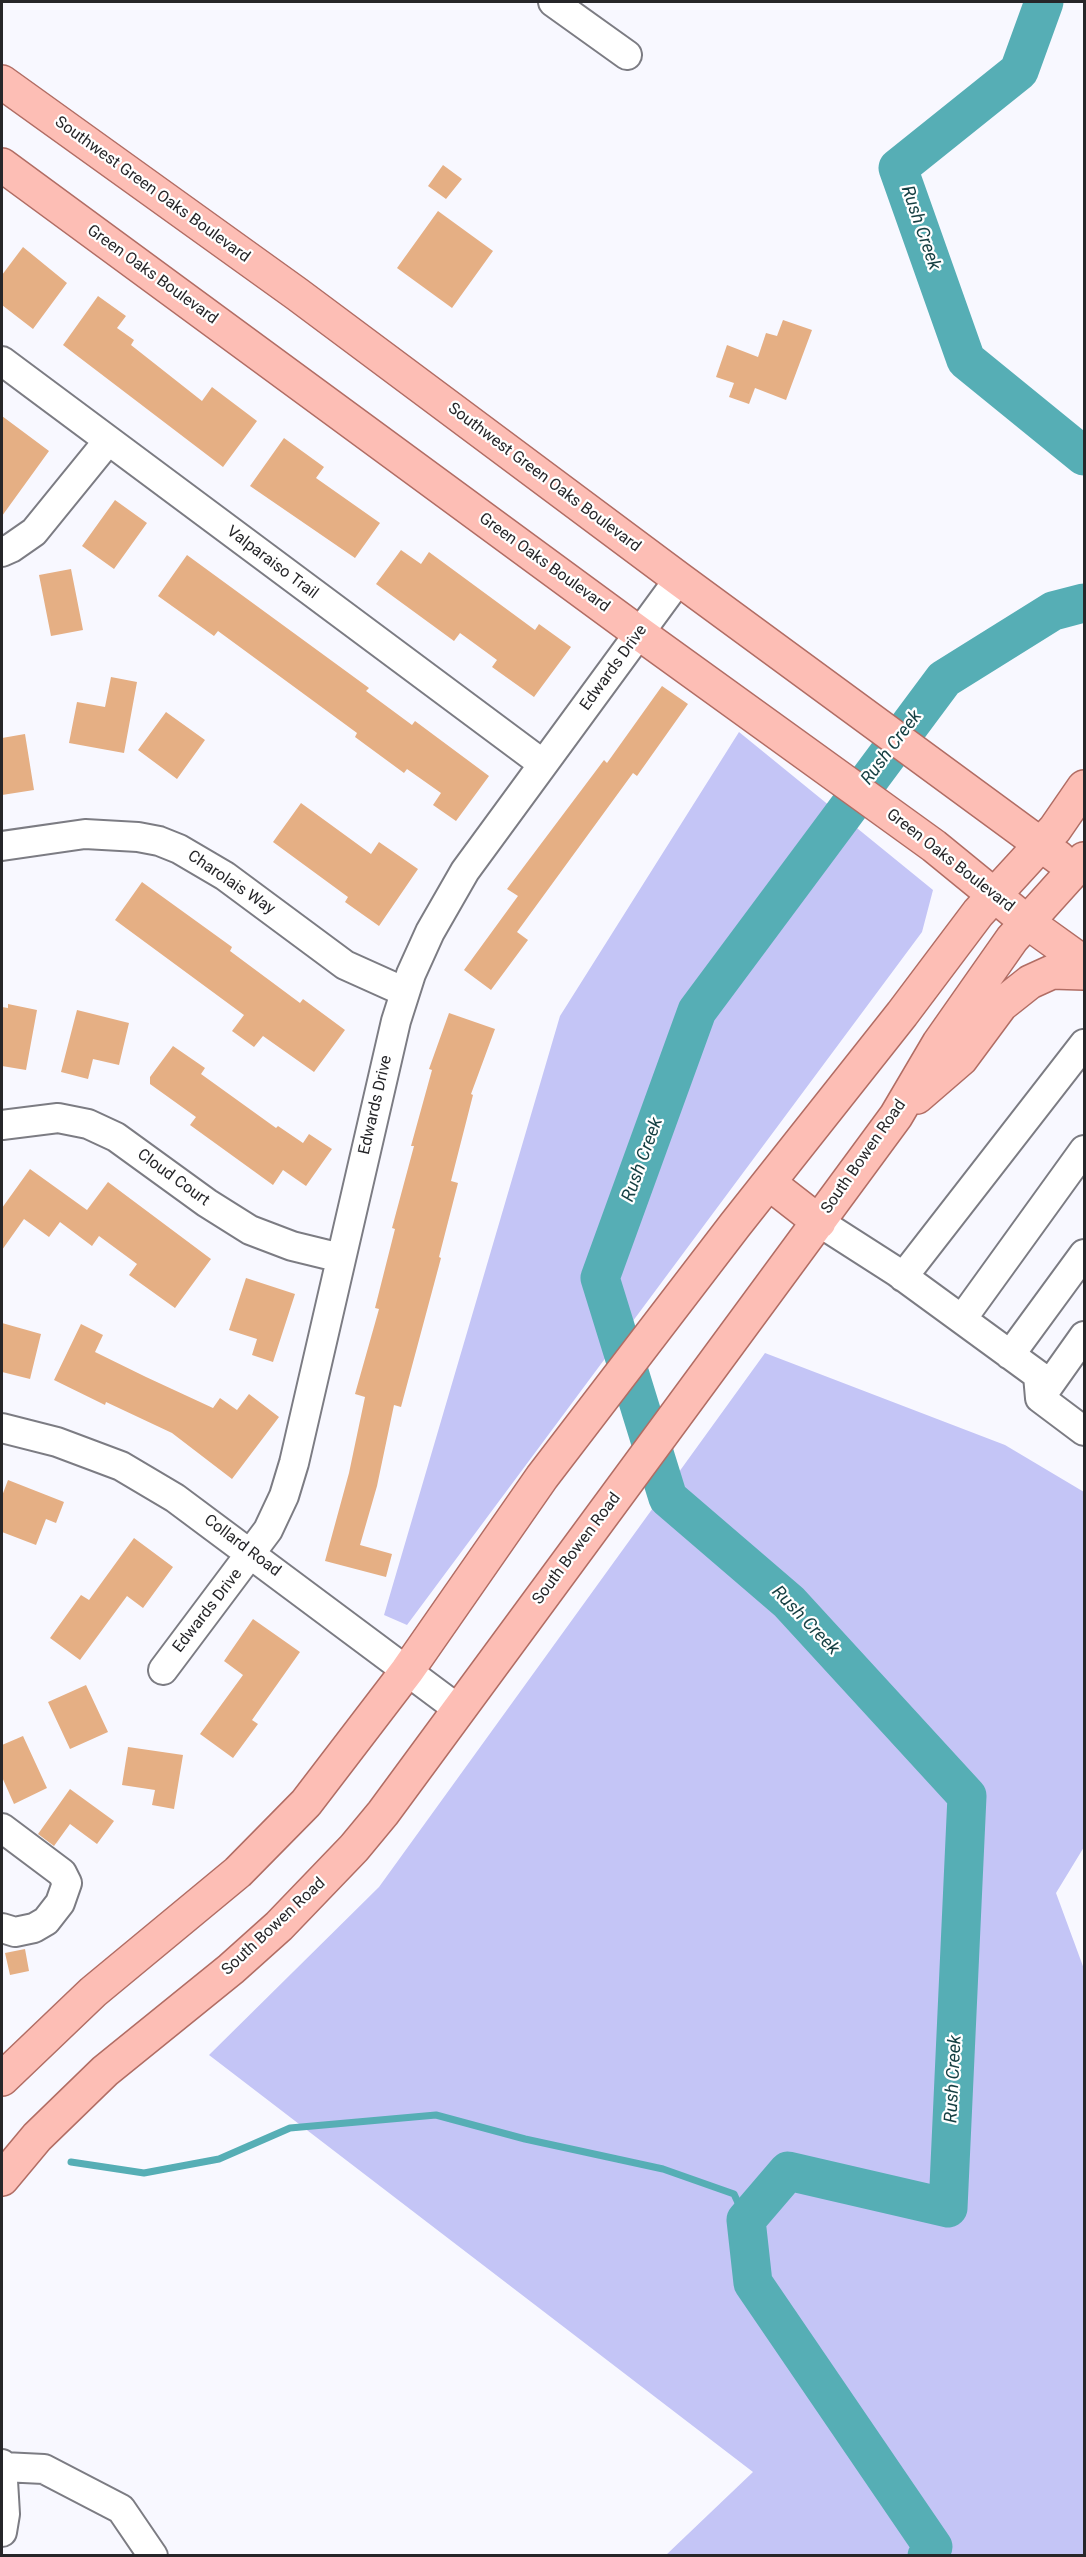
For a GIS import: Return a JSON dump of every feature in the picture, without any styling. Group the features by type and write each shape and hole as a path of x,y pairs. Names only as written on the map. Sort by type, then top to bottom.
{"main road":[{"name":"Southwest Green Oaks Boulevard","path":"2,82 321,312 678,579 972,794 1041,844 1081,868"},
{"name":"Green Oaks Boulevard","path":"2,165 639,633 934,846 1027,922 1084,963"},
{"path":"2,2079 93,1992 207,1900 276,1835 336,1767 407,1671 542,1477 735,1225 903,1014 978,913 1055,829 1084,787"},
{"name":"South Bowen Road","path":"2,2179 37,2137 105,2071 231,1969 279,1926 323,1882 383,1813 896,1116 939,1043 1012,939 1081,868"},
{"path":"896,1116 961,1059 1001,1005 1030,982 1052,972 1084,973"},
{"path":"769,1183 819,1222"}],"street":[{"path":"553,2 627,55"},
{"name":"Valparaiso Trail","path":"2,361 543,764"},
{"path":"2,552 34,532 108,441"},
{"name":"Edwards Drive","path":"163,1670 268,1530 290,1480 390,1047 405,992 430,933 454,889 678,579"},
{"name":"Charolais Way","path":"2,846 85,834 138,837 159,841 179,849 225,876 345,965 405,992"},
{"path":"903,1277 1084,1044"},
{"name":"Cloud Court","path":"2,1125 58,1118 88,1124 116,1137 207,1203 250,1230 292,1246 341,1258"},
{"path":"962,1319 1084,1150"},
{"path":"819,1222 903,1277 1038,1375 1040,1398 1084,1431"},
{"path":"1010,1355 1084,1254"},
{"path":"1040,1398 1084,1336"},
{"name":"Collard Road","path":"2,1428 57,1442 121,1466 175,1498 252,1553 458,1709"},
{"path":"2,1828 62,1873 67,1883 60,1903 46,1921 34,1928 15,1932 2,1928"},
{"path":"2,2532 5,2514 2,2465 44,2469 121,2510 153,2556"}],"shaded area":[{"path":"739,732 933,890 922,932 407,1625 384,1615 560,1016"},
{"path":"765,1353 1005,1445 1084,1492 1084,1847 1056,1893 1084,1969 1084,2555 666,2555 753,2472 209,2055 379,1887"}],"building":[{"path":"443,165 462,179 446,199 428,186"},
{"path":"438,211 493,251 452,308 397,268"},
{"path":"23,247 67,283 33,329 2,305 2,275"},
{"path":"98,296 126,316 117,328 134,340 131,345 202,401 212,387 257,421 223,467 63,345"},
{"path":"783,320 812,330 786,400 755,388 749,404 729,397 734,383 716,377 727,345 758,357 766,333 777,336"},
{"path":"2,416 49,451 2,516"},
{"path":"284,438 324,467 316,478 380,523 355,558 250,486"},
{"path":"115,500 147,523 114,569 82,546"},
{"path":"401,550 421,564 429,552 535,630 539,624 571,647 534,697 492,667 497,660 460,633 454,641 376,584"},
{"path":"187,555 369,688 366,691 412,725 415,721 489,776 456,821 433,805 441,793 407,769 404,773 355,737 357,733 218,631 214,636 158,596"},
{"path":"71,569 83,630 51,636 39,575"},
{"path":"111,677 137,682 124,753 69,743 77,702 105,707"},
{"path":"662,686 688,704 637,776 633,773 517,932 528,940 491,990 464,970 518,896 507,889 604,760 607,763"},
{"path":"166,712 205,740 177,779 138,750"},
{"path":"25,734 34,790 2,795 2,738"},
{"path":"301,803 371,854 379,842 418,869 379,926 345,902 348,897 273,842"},
{"path":"142,882 232,947 230,951 300,1003 303,999 345,1030 314,1072 263,1036 254,1047 232,1031 244,1015 115,920"},
{"path":"8,1004 37,1010 26,1070 2,1066 2,1007 8,1008"},
{"path":"77,1010 129,1023 119,1065 93,1059 88,1079 61,1072"},
{"path":"449,1013 495,1029 471,1094 473,1095 451,1181 458,1183 439,1257 441,1258 401,1407 394,1405 377,1486 360,1545 392,1554 386,1577 325,1561 349,1473 365,1397 355,1394 379,1309 375,1308 395,1229 392,1228 432,1070 429,1069"},
{"path":"173,1046 205,1068 201,1074 276,1128 278,1126 303,1143 309,1134 332,1149 306,1186 283,1170 273,1185 190,1125 196,1117 150,1084 150,1077"},
{"path":"30,1169 87,1210 108,1182 211,1259 175,1308 129,1275 137,1264 99,1236 92,1246 60,1222 49,1237 24,1219 2,1250 2,1208"},
{"path":"246,1278 295,1294 273,1362 252,1355 257,1339 229,1330"},
{"path":"2,1323 41,1334 30,1379 2,1372"},
{"path":"81,1324 103,1335 95,1352 146,1377 213,1408 220,1398 237,1410 249,1394 279,1417 232,1479 172,1433 106,1402 105,1405 54,1380"},
{"path":"8,1480 64,1502 56,1523 46,1519 36,1545 2,1532 2,1496"},
{"path":"134,1538 173,1567 143,1608 127,1596 80,1660 50,1638 81,1595 89,1600"},
{"path":"253,1619 300,1652 252,1720 258,1724 233,1758 200,1734 243,1675 224,1661"},
{"path":"86,1685 108,1732 70,1749 48,1702"},
{"path":"23,1736 47,1788 14,1804 2,1777 2,1745"},
{"path":"128,1747 183,1755 174,1809 152,1805 155,1790 122,1785"},
{"path":"70,1789 114,1821 97,1844 70,1824 54,1846 38,1834"},
{"path":"25,1949 29,1971 10,1975 5,1953"}],"waterway":[{"name":"Rush Creek","path":"1044,2 1019,71 898,168 966,360 1084,456"},
{"name":"Rush Creek","path":"927,2556 933,2547 753,2283 746,2220 788,2171 948,2208 967,1796 789,1602 668,1498 600,1278 697,1011 944,679 1053,611 1084,603"},
{"path":"71,2162 144,2173 219,2159 290,2128 436,2115 525,2139 663,2169 734,2194 746,2220"}]}
